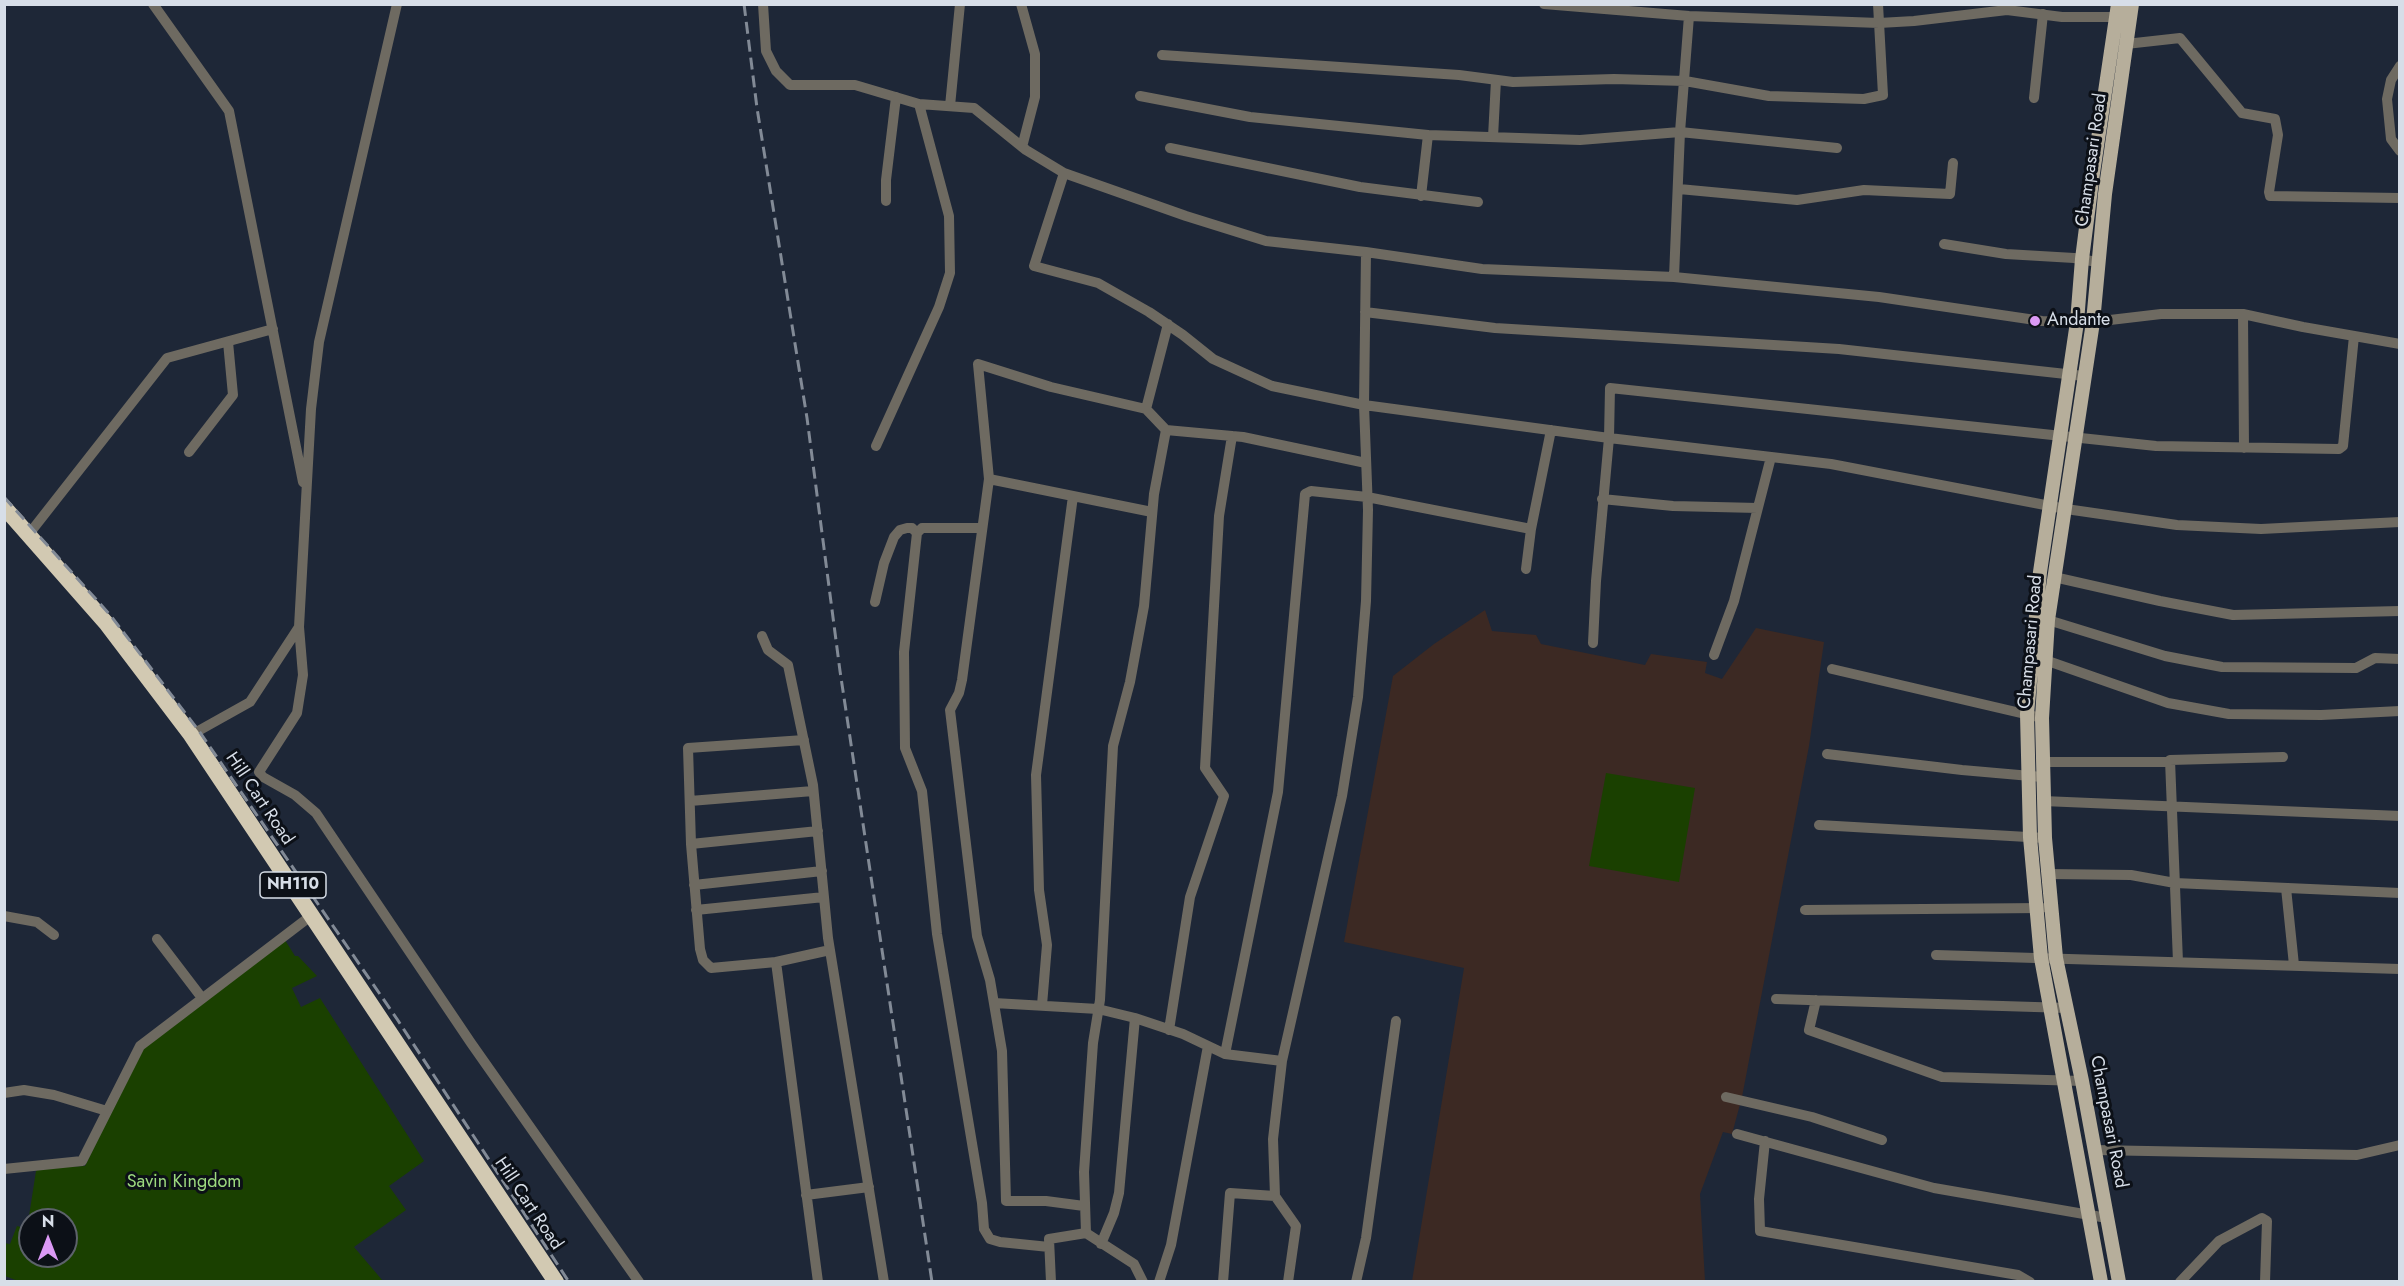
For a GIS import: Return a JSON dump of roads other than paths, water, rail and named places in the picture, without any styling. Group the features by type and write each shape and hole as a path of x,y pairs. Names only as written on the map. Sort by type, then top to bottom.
{"highway":[{"name":"Hill Cart Road","path":"4,507 106,623 191,735 556,1281"}],"main road":[{"name":"Champasari Road","path":"2101,1281 2041,958 2043,908 2048,874 2043,801 2035,776 2027,714 2034,619 2051,506 2068,437 2077,376 2093,322 2097,262 2126,44 2124,11"},
{"name":"Champasari Road","path":"2077,376 2077,322 2082,259 2124,11"},
{"name":"Champasari Road","path":"2068,437 2066,509 2048,620 2042,718 2042,762 2035,776 2030,837 2043,908 2082,1081 2119,1281"}],"street":[{"path":"153,4 229,111 306,499"},
{"path":"396,4 319,342 311,409 299,627 303,675 297,713 260,771 263,777 295,795 316,813 471,1043 639,1281"},
{"path":"762,4 766,51 776,72 790,85 855,85 919,104 975,108 1022,147 1064,173 1186,216 1266,241 1366,252 1482,269 1674,277 1879,297 2042,321 2093,322 2161,314 2243,314 2400,344"},
{"path":"950,106 960,4"},
{"path":"1021,4 1035,54 1035,97 1022,147"},
{"path":"1544,4 1689,16 1879,23 1914,21 1965,9 2007,10 2062,17 2124,11"},
{"path":"1162,55 1513,82 1614,79 1685,81 1770,96 1864,99 1883,95 1878,4"},
{"path":"2034,98 2043,14"},
{"path":"1674,277 1680,132 1689,16"},
{"path":"2126,44 2180,38 2242,113 2276,118 2278,135 2270,196 2400,198"},
{"path":"2400,66 2391,80 2387,99 2391,140 2400,151"},
{"path":"1493,137 1496,80"},
{"path":"1140,96 1250,117 1428,135 1580,140 1680,132 1837,148"},
{"path":"886,201 886,180 896,97"},
{"path":"876,446 939,307 950,273 949,216 919,104"},
{"path":"1421,196 1428,135"},
{"path":"1170,148 1360,187 1478,201"},
{"path":"1679,189 1797,200 1864,190 1950,194 1953,163"},
{"path":"1064,173 1034,266 1098,283 1168,324 1213,359 1272,386 1364,405 1609,438 1831,464 2066,509 2177,525 2261,529 2400,522"},
{"path":"1944,244 2006,254 2097,262"},
{"path":"1288,1281 1296,1226 1275,1196 1273,1138 1282,1061 1342,796 1356,708 1366,601 1367,497 1364,405 1366,252"},
{"path":"1365,312 1495,328 1839,349 2077,376"},
{"path":"2243,314 2244,448"},
{"path":"1146,409 1168,324"},
{"path":"29,534 167,358 273,329"},
{"path":"1593,643 1602,499 1609,438 1610,388 2156,446 2341,449 2354,336"},
{"path":"189,452 233,395 228,342"},
{"path":"1084,1206 1046,1201 1006,1201 1002,1051 990,980 977,936 950,710 959,693 962,680 989,479 978,364 1052,387 1146,409 1166,430 1232,436 1366,463"},
{"path":"1086,1233 1084,1206 1093,1043 1098,1009 1113,746 1130,682 1144,606 1152,512 1166,430"},
{"path":"1526,569 1530,529 1550,430"},
{"path":"1169,1030 1190,897 1224,796 1205,768 1219,516 1232,436"},
{"path":"1714,655 1734,601 1771,457"},
{"path":"989,479 1152,512"},
{"path":"1225,1054 1278,792 1305,494 1311,491 1367,497 1530,529"},
{"path":"1042,1005 1047,945 1039,890 1036,775 1073,496"},
{"path":"1602,499 1672,506 1758,508"},
{"path":"875,602 884,563 894,537 900,530 907,528 912,528 918,533"},
{"path":"982,528 922,528 918,533 904,652 905,748 922,791 937,934 982,1203 984,1229 990,1239 1000,1242 1049,1247"},
{"path":"2054,577 2233,615 2400,611"},
{"path":"2048,620 2164,656 2222,668 2356,668 2375,658 2400,659"},
{"path":"191,735 250,702 299,627"},
{"path":"762,636 768,650 788,665 804,740 818,831 830,950 884,1281"},
{"path":"2045,660 2168,703 2229,714 2321,715 2400,711"},
{"path":"1832,669 2042,718"},
{"path":"804,740 688,748 691,844 700,949 706,965 711,968 776,962 830,950"},
{"path":"1827,754 2035,776"},
{"path":"2042,762 2170,762 2173,759 2283,757"},
{"path":"2170,762 2178,962"},
{"path":"690,801 813,791"},
{"path":"2043,801 2400,816"},
{"path":"1819,825 2045,838"},
{"path":"691,844 818,831"},
{"path":"694,885 822,871"},
{"path":"2048,874 2131,875 2175,883 2400,893"},
{"path":"2286,888 2294,965"},
{"path":"696,910 825,897"},
{"path":"1805,910 2043,908"},
{"path":"4,1169 80,1162 140,1046 312,915"},
{"path":"4,916 38,922 54,934"},
{"path":"157,939 202,998"},
{"path":"1936,955 2400,969"},
{"path":"776,962 819,1281"},
{"path":"1776,999 2067,1008"},
{"path":"1816,1000 1809,1030 1942,1077 2082,1081"},
{"path":"994,1003 1098,1009 1135,1018 1169,1030 1225,1054 1282,1061"},
{"path":"1101,1244 1114,1213 1119,1193 1135,1018"},
{"path":"1356,1281 1366,1238 1396,1021"},
{"path":"1159,1281 1171,1245 1208,1046"},
{"path":"4,1093 24,1090 54,1095 107,1112"},
{"path":"1726,1097 1812,1117 1882,1140"},
{"path":"1737,1134 1934,1188 2107,1218"},
{"path":"1765,1141 1759,1199 1760,1231 2018,1275 2030,1281"},
{"path":"2095,1150 2357,1155 2400,1145"},
{"path":"806,1195 869,1187"},
{"path":"1223,1281 1230,1193 1275,1196"},
{"path":"2180,1281 2220,1240 2262,1218 2267,1221 2265,1281"},
{"path":"1052,1281 1049,1239 1086,1233 1134,1264 1143,1281"}],"railway":[{"path":"744,4 757,108 807,418 840,671 932,1282"},
{"path":"4,497 111,616 199,731 397,1019 569,1282"}],"place":[{"name":"Andante","path":"2035,321"}],"park label":[{"name":"Savin Kingdom","path":"184,1183"}]}
